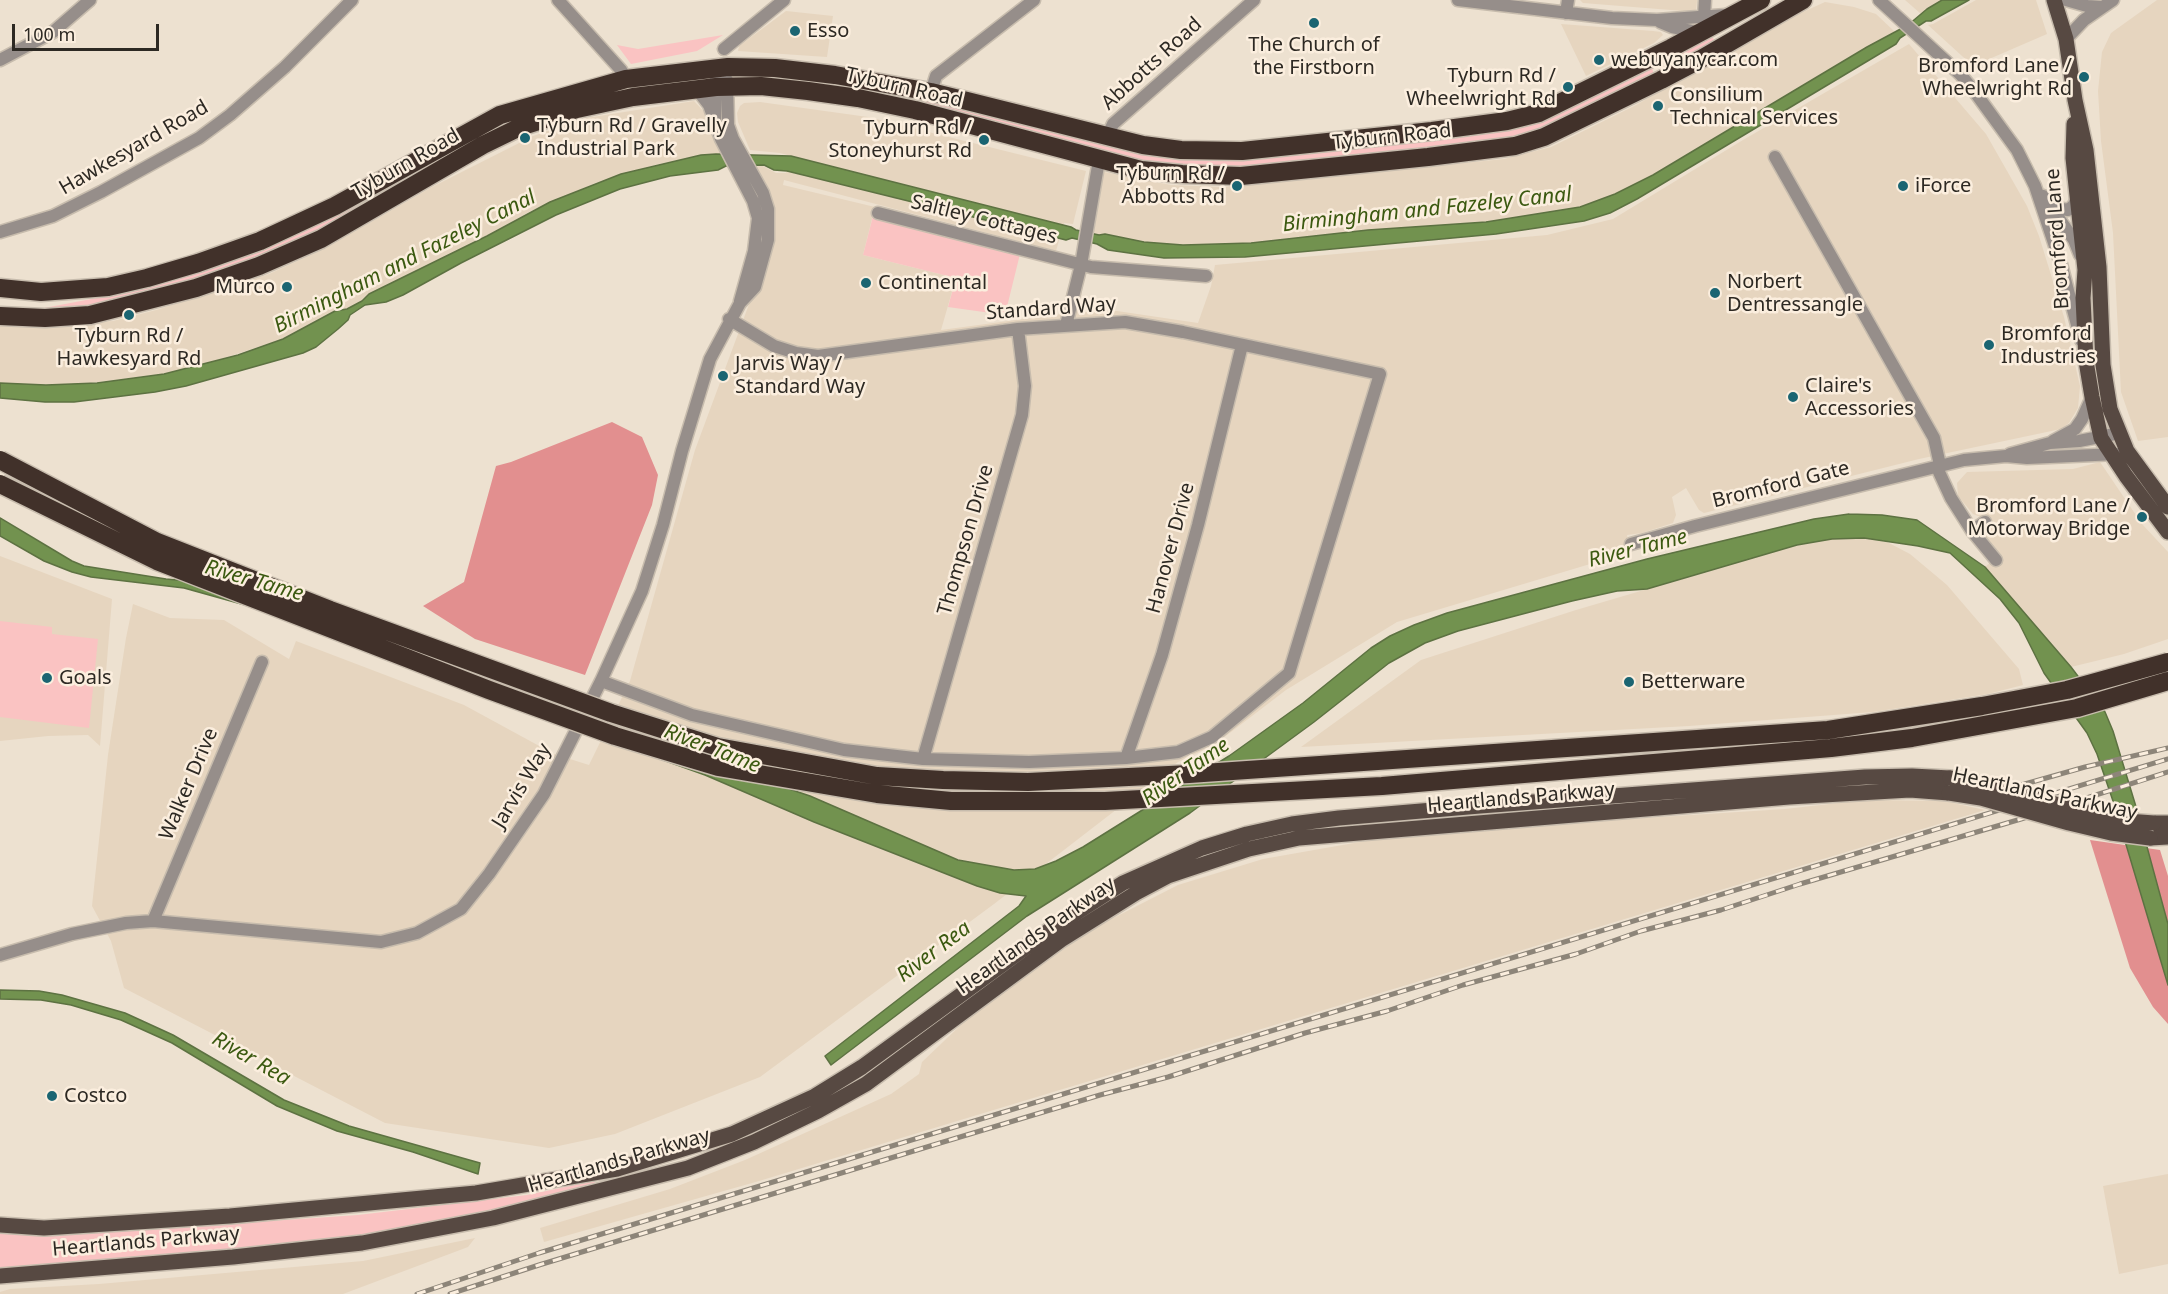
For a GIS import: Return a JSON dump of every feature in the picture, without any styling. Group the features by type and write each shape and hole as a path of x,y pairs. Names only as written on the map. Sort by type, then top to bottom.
{"highway":[{"name":"Tyburn Road","path":"0,288 41,292 108,287 198,263 260,241 334,206 500,115 626,79 723,61 835,75 931,92 1143,145 1181,150 1242,151 1432,132 1507,121 1539,113 1671,48 1703,25 1749,7 1789,3"},
{"name":"Tyburn Road","path":"0,316 45,318 90,315 196,288 259,266 321,238 483,145 520,127 577,108 633,97 696,88 761,86 858,98 915,110 1099,160 1151,171 1241,176 1515,146 1544,136 1661,80 1701,59 1789,3"},
{"path":"1703,25 1722,36 1789,3"},
{"path":"0,305 51,304 108,287"},
{"path":"0,460 157,542 341,614 611,713 718,747 878,776 1028,782 1189,774 1828,730 2067,690 2168,662"},
{"path":"0,484 157,561 489,690 615,736 718,767 877,794 951,801 1105,801 1382,786 1831,748 1912,738 2066,711 2168,681"}],"main road":[{"name":"Bromford Lane","path":"2054,0 2066,39 2075,100 2086,150 2099,267 2103,365 2110,409 2127,451 2168,507"},
{"name":"Bromford Lane","path":"2075,100 2073,158 2085,270 2083,298 2086,361 2092,397 2101,438 2168,532"},
{"name":"Heartlands Parkway","path":"0,1225 44,1228 230,1216 476,1193 617,1169 732,1134 814,1096 862,1067 1051,929 1123,883 1202,848 1247,834 1292,824 1480,806 1865,777 1912,776 1981,798 2111,833 2157,828 2168,837"},
{"name":"Heartlands Parkway","path":"0,1276 233,1257 362,1243 493,1218 688,1168 754,1142 818,1111 866,1084 1061,940 1136,893 1168,876 1249,849 1299,838 1949,786"}],"street":[{"path":"0,60 52,32 90,0"},
{"name":"Hawkesyard Road","path":"0,232 53,216 199,138 230,115 285,67 352,0"},
{"path":"715,123 723,61 784,0"},
{"path":"931,92 936,76 1034,0"},
{"name":"Abbotts Road","path":"1107,137 1113,124 1254,0"},
{"path":"1458,0 1566,13 1703,25"},
{"path":"1566,13 1568,0"},
{"path":"1703,25 1706,0"},
{"path":"1789,3 1811,0"},
{"path":"2066,0 2101,7"},
{"path":"2066,39 2084,20 2113,0"},
{"path":"1877,1 1895,13 1961,75 2018,150 2035,186 2061,264 2086,361"},
{"path":"565,2 626,79"},
{"path":"1657,20 1672,27 1703,25"},
{"path":"1671,48 1675,40 1672,27"},
{"path":"728,111 741,95 761,86"},
{"name":"Jarvis Way","path":"0,955 72,934 126,923 153,921 381,942 417,933 461,909 489,874 544,794 601,681 642,591 710,359 729,319 740,303 754,251 758,218 748,177 727,139 728,111 721,87"},
{"path":"696,88 709,105 715,123 727,139"},
{"path":"1775,157 1934,438 1940,465 1939,472 1951,498 1972,531 1996,560"},
{"name":"Saltley Cottages","path":"1080,265 1099,160"},
{"path":"2035,186 2074,240 2101,307"},
{"path":"2050,207 2068,210 2078,198"},
{"name":"Saltley Cottages","path":"878,213 1080,265 1206,276"},
{"path":"1066,325 1080,265"},
{"name":"Standard Way","path":"729,319 774,346 796,353 818,356 1018,329 1125,322 1380,374 1289,672 1212,737 1178,752 1126,758"},
{"name":"Thompson Drive","path":"923,759 1022,415 1025,386 1018,329"},
{"name":"Hanover Drive","path":"1126,758 1164,647 1198,525 1242,345"},
{"path":"2050,443 2074,429 2082,419 2092,397"},
{"name":"Bromford Gate","path":"2006,456 2050,443 2120,434"},
{"path":"2112,456 2127,451"},
{"name":"Bromford Gate","path":"1631,544 1706,523 1964,460 2006,456 2027,458 2094,454 2112,456"},
{"path":"1972,531 1984,522"},
{"name":"Walker Drive","path":"153,921 262,662"},
{"path":"601,681 692,715 844,750 923,759 1029,762 1126,758"}],"shaded area":[{"path":"1580,0 1697,0 1696,12 1583,3"},
{"path":"1905,0 1942,0 1921,14"},
{"path":"1942,0 1969,0 1931,21 1926,21 1900,38 1896,44 1637,199 1610,213 1584,221 1496,234 1245,257 1164,258 1108,250 1097,244 1072,238 1066,240 787,171 774,170 764,165 726,166 718,170 670,176 620,189 556,215 403,295 386,302 365,305 350,315 348,320 316,347 303,353 186,386 155,392 74,402 0,398 0,383 46,385 97,383 164,374 238,355 283,339 335,311 347,309 362,301 369,294 550,202 621,174 701,155 791,156 1076,230 1144,242 1183,245 1251,243 1368,230 1486,222 1580,207 1615,194 1653,175 1867,47 1908,25"},
{"path":"1976,0 2036,0 2047,34 1973,66 1928,25"},
{"path":"2157,0 2168,0 2168,437 2138,441 2121,392 2113,233 2101,141 2098,91 2102,52 2111,33"},
{"path":"1825,2 1876,14 1895,32 1653,175 1615,194 1581,207 1486,222 1368,230 1251,243 1183,245 1144,242 1085,232 1094,231 1104,172 1171,185 1223,187 1504,159 1551,147 1636,105 1792,17"},
{"name":"Esso","path":"786,11 833,16 827,57 738,51 739,46"},
{"name":"webuyanycar.com","path":"1561,24 1653,31 1661,32 1663,35 1654,43 1586,76"},
{"path":"723,35 697,51 631,64 617,45 638,49"},
{"path":"1707,38 1714,40 1665,69 1664,66 1676,60 1674,56"},
{"path":"1909,44 1986,134 2027,206 2039,236 2064,317 2080,386 2078,408 2069,423 2061,429 1919,459 1704,513 1699,510 1686,488 1672,497 1676,515 1673,523 1642,533 1627,535 1630,552 1397,622 1286,690 1214,745 1178,762 994,904 760,1077 615,1134 549,1148 385,1123 124,988 111,941 92,906 108,755 133,604 170,618 224,620 289,659 296,641 464,705 554,754 589,765 630,681 695,450 755,288 770,225 749,167 763,166 776,173 786,173 791,156 750,150 738,122 737,113 744,103 760,102 868,117 1086,171 1073,224 1064,223 1056,251 784,180 783,185 875,207 863,255 956,278 941,330 1061,314 1068,287 1082,288 1080,310 1082,312 1117,311 1198,323 1211,286 1215,265 1547,235 1613,219 1743,140"},
{"path":"1652,68 1654,74 1530,136 1485,145 1238,169 1163,168 846,87 817,82 818,80 865,83 1164,158 1220,159 1558,113"},
{"path":"694,101 715,123 729,154 701,155 655,165 595,183 529,212 487,236 369,294 362,301 347,309 335,311 283,339 199,366 163,374 75,385 0,383 0,325 51,325 113,321 156,310 269,274 326,248 432,187 533,136 586,118"},
{"path":"549,108 545,115 319,235 214,277 91,308 44,311 44,308 102,297 193,273 489,128"},
{"path":"873,216 1020,254 1005,315 948,307 956,278 863,255"},
{"path":"612,422 642,437 658,475 652,505 585,675 475,639 423,606 464,582 496,466"},
{"path":"2100,462 2142,524 2168,552 2168,639 2124,654 2071,667 1985,567 2000,554 1985,537 1990,526 1983,518 1973,514 1958,496 1957,483 1967,472 2073,469"},
{"path":"1849,514 1882,515 1917,520 1985,567 2071,667 2105,712 2137,810 2168,924 2168,985 2113,801 2097,754 2087,733 2044,673 2019,623 2000,599 1950,553 1918,546 1864,538 1832,539 1797,545 1647,589 1617,591 1572,601 1458,631 1425,643 1389,663 1314,722 1190,813 1027,916 831,1065 825,1056 1019,906 1026,896 1000,893 977,886 814,822 705,775 479,694 245,605 184,588 91,577 72,572 44,561 0,536 0,518 84,566 166,579 210,583 363,633 647,741 810,796 958,860 1014,870 1035,869 1083,847 1229,756 1303,703 1371,648 1414,625 1447,613 1647,559 1814,519"},
{"path":"1864,538 1887,542 1910,554 1947,585 2019,669 2023,685 1988,694 1873,712 1689,726 1301,747 1421,660 1576,610 1797,545 1832,539"},
{"path":"0,556 112,599 100,746 88,735 0,741"},
{"name":"Goals","path":"0,621 52,627 52,634 98,639 89,728 0,717"},
{"path":"1865,800 1944,801 1985,810 759,1181 544,1242 540,1228 670,1189 745,1160 891,1094 919,1074 922,1062 965,1021 1090,930 1178,885 1263,859 1371,840 1519,826 1785,809"},
{"path":"2090,840 2160,850 2168,876 2168,1024 2153,1007 2130,968"},
{"path":"0,990 39,991 62,995 125,1013 173,1035 284,1100 349,1126 480,1163 478,1174 413,1152 337,1131 277,1106 172,1043 121,1020 71,1005 41,1000 0,999"},
{"path":"2168,1174 2168,1264 2119,1274 2103,1186"},
{"path":"594,1181 595,1183 499,1209 358,1238 234,1253 0,1269 0,1234 66,1235 358,1215 527,1195"},
{"path":"475,1238 468,1247 343,1294 0,1294 10,1289 99,1284 363,1261"}],"railway":[{"path":"2000,791 2085,767 2168,748"},
{"path":"417,1294 539,1253 2168,759"},
{"path":"450,1294 940,1143 1168,1077 1305,1033 1387,1011 1463,985 1576,954 1641,931 1721,910 1800,884 2021,819 2168,772"}],"place":[{"name":"The Church of the Firstborn","path":"1314,23"},
{"name":"Esso","path":"795,31"},
{"name":"webuyanycar.com","path":"1599,60"},
{"name":"Bromford Lane / Wheelwright Rd","path":"2084,77"},
{"name":"Tyburn Rd / Wheelwright Rd","path":"1568,87"},
{"name":"Consilium Technical Services","path":"1658,106"},
{"name":"Tyburn Rd / Gravelly Industrial Park","path":"525,138"},
{"name":"Tyburn Rd / Stoneyhurst Rd","path":"984,140"},
{"name":"Tyburn Rd / Abbotts Rd","path":"1237,186"},
{"name":"iForce","path":"1903,186"},
{"name":"Continental","path":"866,283"},
{"name":"Murco","path":"287,287"},
{"name":"Norbert Dentressangle","path":"1715,293"},
{"name":"Tyburn Rd / Hawkesyard Rd","path":"129,315"},
{"name":"Bromford Industries","path":"1989,345"},
{"name":"Jarvis Way / Standard Way","path":"723,376"},
{"name":"Claire's Accessories","path":"1793,397"},
{"name":"Bromford Lane / Motorway Bridge","path":"2142,517"},
{"name":"Goals","path":"47,678"},
{"name":"Betterware","path":"1629,682"},
{"name":"Costco","path":"52,1096"}],"water label":[{"name":"Birmingham and Fazeley Canal","path":"1427,210"},
{"name":"Birmingham and Fazeley Canal","path":"405,262"},
{"name":"River Tame","path":"1638,549"},
{"name":"River Tame","path":"254,581"},
{"name":"River Tame","path":"712,749"},
{"name":"River Tame","path":"1186,772"},
{"name":"River Rea","path":"934,952"},
{"name":"River Rea","path":"251,1059"}]}
